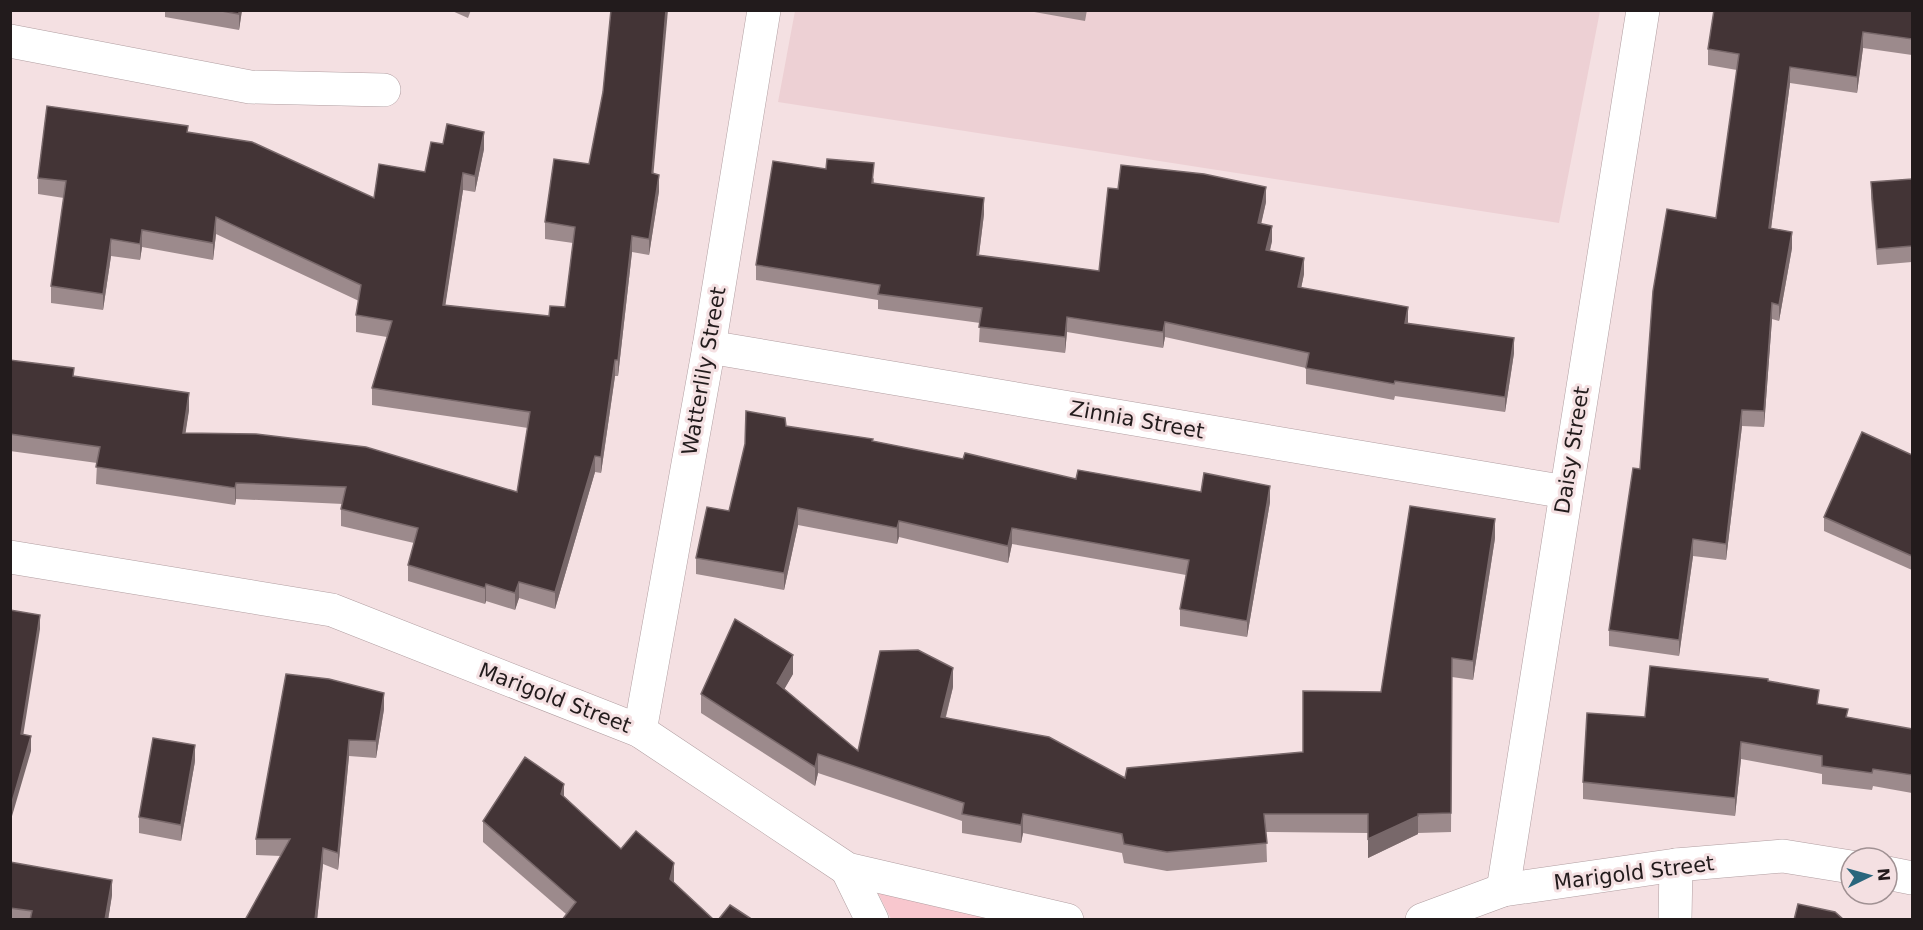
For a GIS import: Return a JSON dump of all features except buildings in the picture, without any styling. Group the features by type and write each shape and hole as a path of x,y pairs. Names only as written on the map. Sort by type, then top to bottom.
{"street":[{"name":"Watterlily Street","path":"640,731 709,347 764,10"},
{"name":"Daisy Street","path":"1503,890 1643,10"},
{"path":"10,42 250,87 384,90"},
{"name":"Zinnia Street","path":"709,347 1566,492"},
{"name":"Marigold Street","path":"10,557 332,610 640,731 847,869 1067,920"},
{"name":"Marigold Street","path":"1422,920 1503,890 1676,865 1783,856 1839,865"},
{"path":"1675,920 1676,865"},
{"path":"847,869 872,920"}],"shaded area":[{"path":"795,11 1600,11 1559,223 778,102"},
{"path":"877,891 991,919 891,919"}]}
